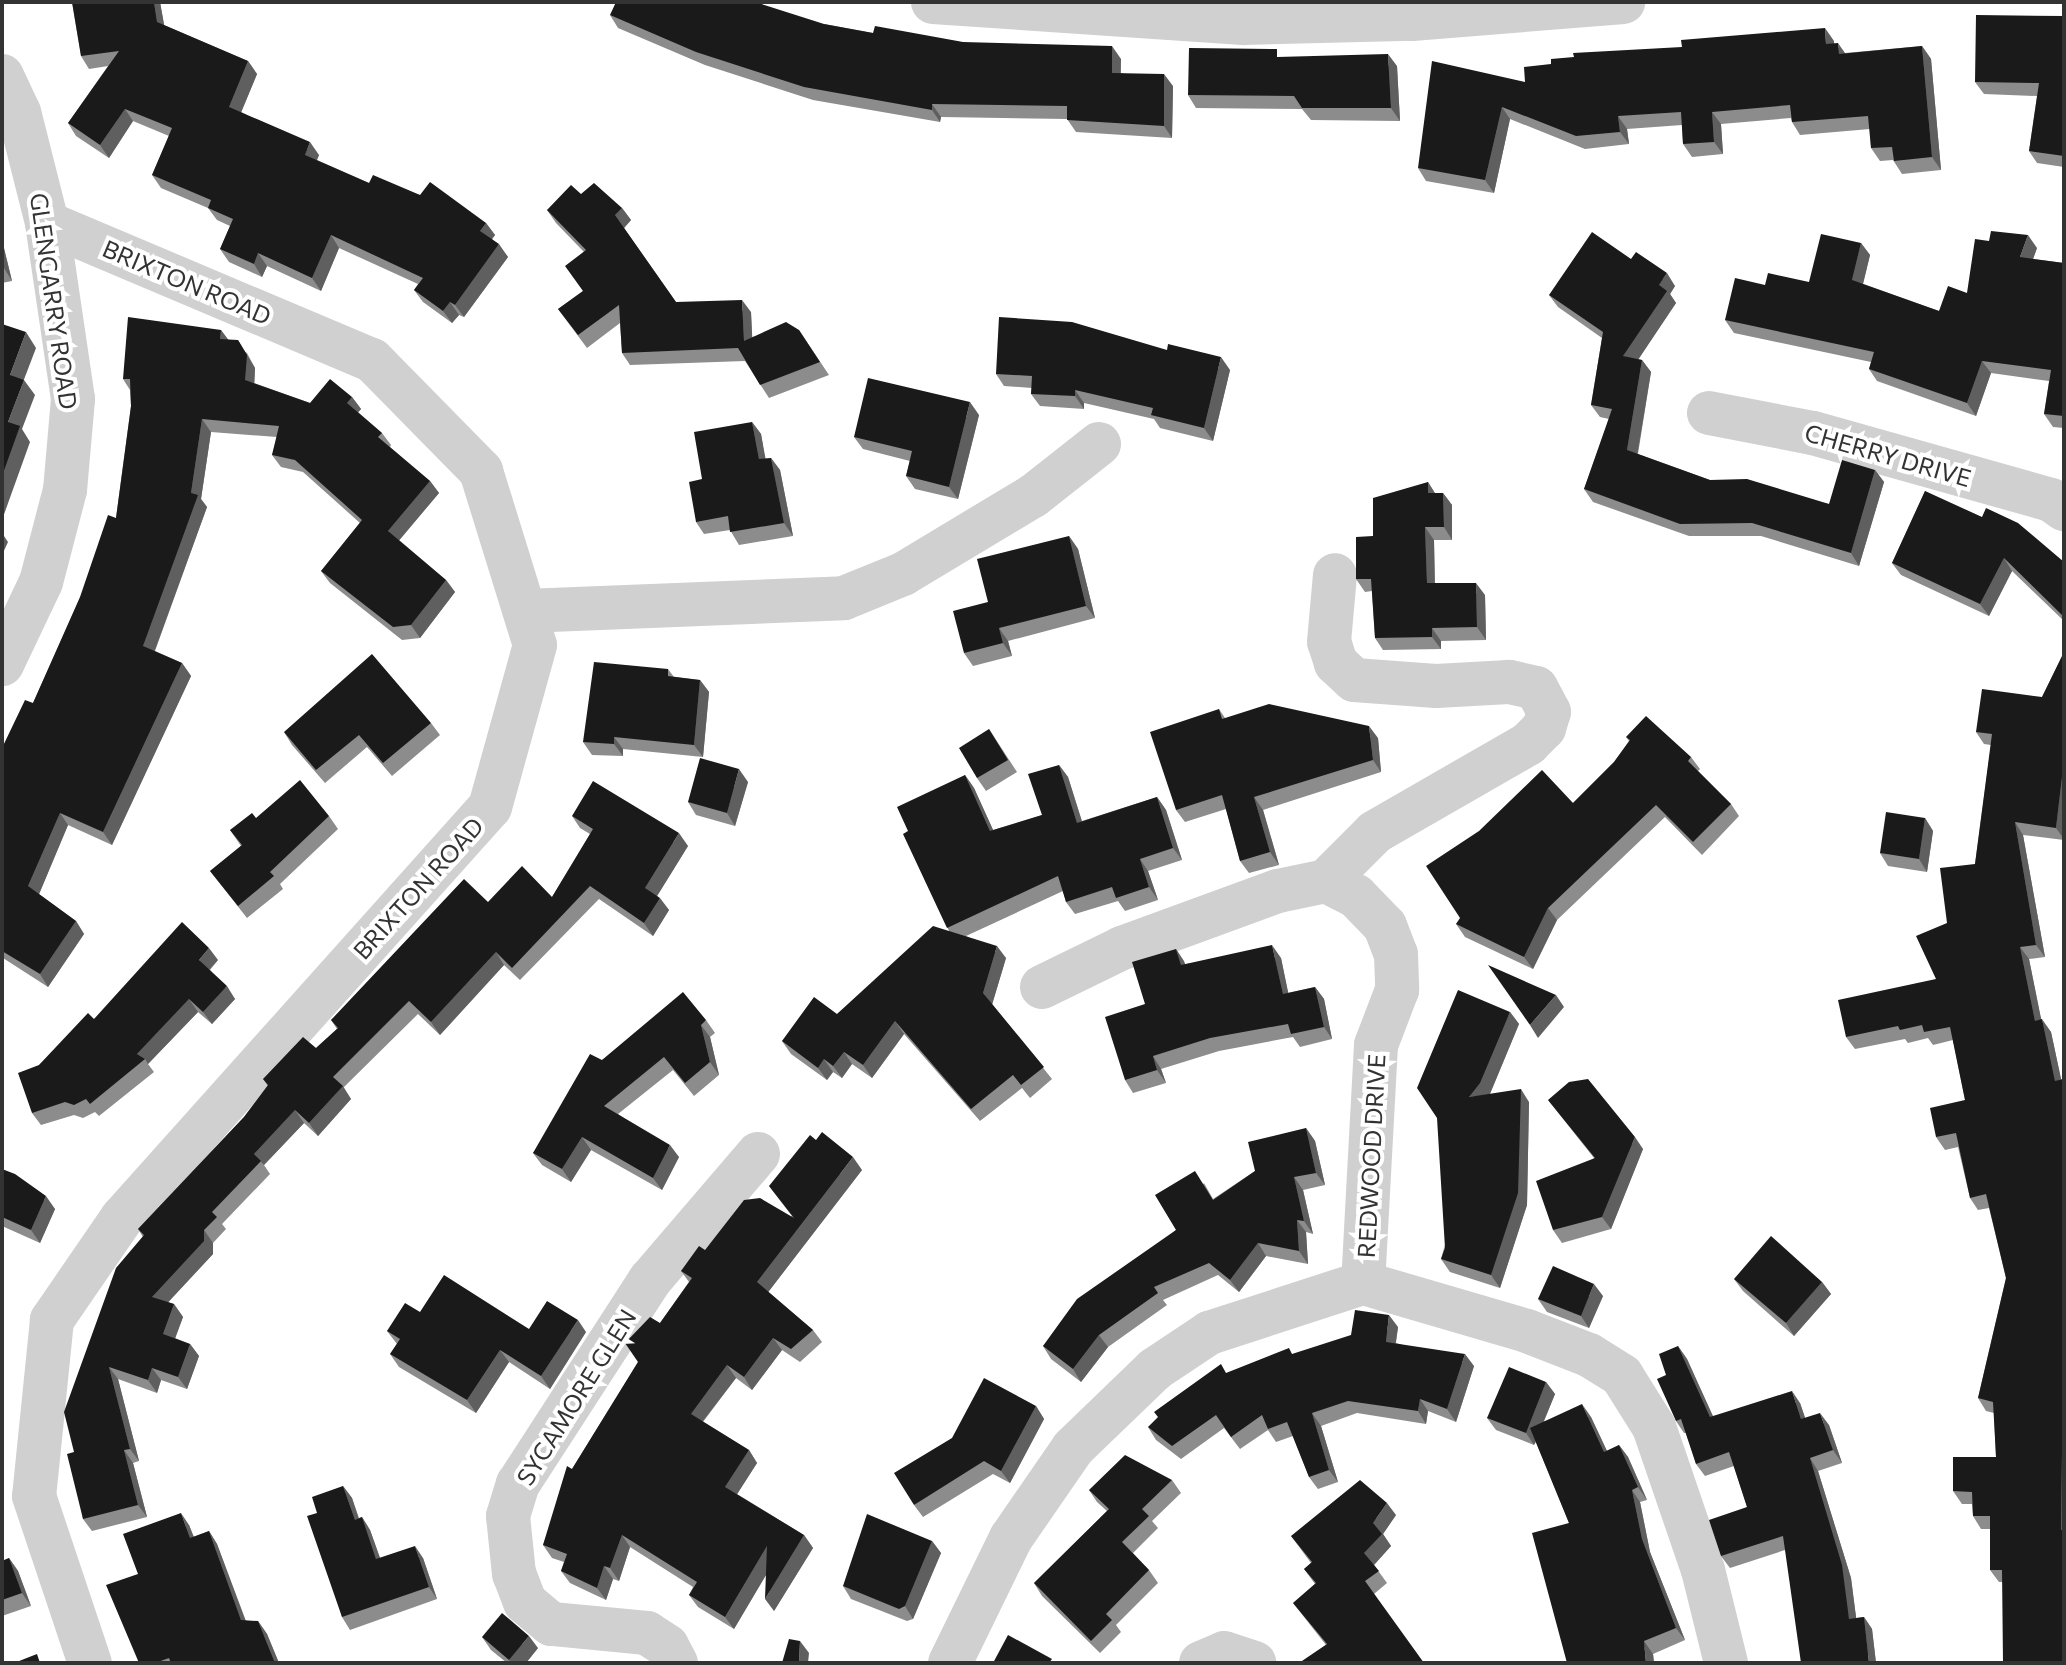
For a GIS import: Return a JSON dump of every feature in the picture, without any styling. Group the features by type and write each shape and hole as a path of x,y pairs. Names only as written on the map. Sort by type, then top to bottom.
{"street":[{"path":"933,2 1243,23 1412,19 1623,2"},
{"name":"GLENGARRY ROAD","path":"2,76 19,112 47,223 73,399 65,490 41,582 2,664"},
{"name":"BRIXTON ROAD","path":"47,223 372,360 481,471 535,645 490,807 122,1218 52,1320 34,1496 90,1663"},
{"name":"CHERRY DRIVE","path":"1709,413 1813,433 2051,500 2064,509"},
{"path":"525,611 844,598 903,574 1033,496 1099,444"},
{"path":"1042,987 1178,927 1278,891 1326,881 1375,832 1528,744 1544,728 1549,712 1536,688 1509,682 1436,686 1354,680 1336,663 1329,642 1335,575"},
{"name":"REDWOOD DRIVE","path":"1326,881 1356,896 1385,926 1396,954 1397,990 1376,1045 1363,1283 1527,1331 1589,1355 1622,1376 1654,1427 1703,1570 1726,1663"},
{"name":"SYCAMORE GLEN","path":"676,1663 667,1646 647,1633 577,1630 551,1624 525,1602 514,1574 508,1516 518,1484 650,1280 758,1154"},
{"path":"950,1663 1011,1538 1073,1448 1155,1369 1209,1333 1363,1283"},
{"path":"1201,1663 1224,1653 1254,1663"}],"building":[{"path":"72,2 154,2 157,22 248,61 229,107 310,142 305,155 369,183 373,175 420,195 430,182 486,223 480,231 499,244 455,305 450,302 443,311 414,290 423,278 331,235 312,278 258,253 254,264 220,249 233,219 208,208 211,200 152,175 172,128 125,109 100,145 68,123 119,51 81,56"},
{"path":"616,2 755,2 824,24 873,33 875,26 963,42 1112,46 1112,73 1164,74 1164,126 1067,120 1067,106 932,104 932,110 804,87 696,52 610,15"},
{"path":"1976,15 2064,16 2064,156 2029,151 2039,83 1975,82"},
{"path":"1825,28 1826,44 1838,43 1839,54 1922,46 1932,157 1894,161 1892,147 1871,148 1868,116 1792,122 1790,105 1712,112 1714,142 1683,144 1681,112 1618,116 1620,132 1576,136 1502,107 1485,180 1418,168 1432,61 1525,82 1524,67 1551,64 1551,59 1574,57 1573,53 1682,47 1681,40"},
{"path":"1189,48 1277,49 1277,57 1388,54 1391,108 1302,108 1294,96 1188,95"},
{"path":"594,183 622,208 615,215 676,302 742,300 744,341 786,322 799,330 820,362 760,385 738,348 622,353 619,305 578,335 558,309 583,291 565,266 586,250 547,210 571,185 581,194"},
{"path":"1991,231 2028,235 2020,257 2064,263 2064,416 2044,414 2051,370 1982,361 1967,403 1869,369 1874,352 1725,320 1735,278 1765,285 1768,273 1809,282 1821,234 1861,243 1852,280 1939,311 1948,286 1967,293 1975,239 1989,241"},
{"path":"1592,232 1631,259 1636,252 1667,273 1659,285 1667,291 1623,356 1642,360 1627,450 1710,480 1747,479 1829,504 1842,460 1875,470 1851,553 1752,523 1680,524 1584,489 1612,409 1591,405 1603,332 1549,295"},
{"path":"128,317 221,330 220,339 238,340 247,355 245,380 310,403 330,379 352,397 347,403 382,433 378,437 430,481 388,531 446,580 411,625 393,627 321,571 362,520 295,460 272,455 279,426 202,419 191,493 198,495 143,646 182,663 103,832 60,813 28,886 76,921 40,974 2,951 2,748 25,700 33,703 80,597 108,515 116,518 131,406 130,379 123,379"},
{"path":"999,317 1072,322 1167,350 1168,344 1221,357 1204,428 1151,415 1153,408 1075,390 1075,396 1031,394 1032,376 996,374"},
{"path":"2,324 26,332 10,375 24,380 8,422 20,426 2,476"},
{"path":"868,378 970,402 949,487 906,476 912,451 854,437"},
{"path":"752,422 759,459 771,458 784,523 730,532 728,516 696,522 689,482 702,479 694,432"},
{"path":"1428,482 1428,493 1443,493 1444,527 1425,527 1427,583 1476,583 1477,627 1432,628 1432,637 1375,638 1371,579 1356,579 1356,537 1373,536 1373,498"},
{"path":"1925,491 1982,517 1986,508 2018,523 2064,562 2064,617 2004,558 1980,604 1892,563"},
{"path":"1069,536 1086,606 999,628 1003,643 964,653 953,611 988,602 977,559"},
{"path":"2064,652 2064,760 2056,828 2015,822 2036,945 2020,947 2035,1021 2042,1019 2055,1081 2064,1079 2064,1444 2061,1530 2064,1530 2064,1663 2003,1663 2002,1570 1990,1570 1990,1516 1973,1516 1972,1492 1953,1491 1953,1457 1996,1457 1993,1402 1978,1398 2006,1278 1986,1194 1970,1198 1956,1133 1936,1137 1930,1108 1965,1100 1950,1027 1924,1032 1922,1025 1900,1030 1898,1026 1846,1037 1838,1000 1936,979 1916,936 1947,923 1940,868 1975,864 1992,734 1976,732 1982,689 2042,697"},
{"path":"372,654 431,723 383,763 359,735 316,770 284,732"},
{"path":"594,662 668,669 668,676 700,680 694,745 614,737 614,744 583,742"},
{"path":"1269,704 1369,726 1373,760 1254,797 1270,852 1240,861 1222,795 1176,810 1150,732 1219,709 1222,719"},
{"path":"1646,716 1691,757 1688,761 1731,804 1693,842 1656,805 1548,908 1524,957 1456,924 1460,918 1426,866 1479,831 1542,770 1573,803 1614,762 1630,740 1626,737"},
{"path":"989,729 1008,760 977,778 959,748"},
{"path":"700,758 739,769 727,813 688,802"},
{"path":"1059,765 1077,823 1157,797 1173,848 1140,859 1149,887 1116,898 1112,887 1066,902 1058,876 947,928 903,834 908,831 897,807 965,775 990,831 1042,815 1028,774"},
{"path":"300,780 329,816 270,872 274,876 238,906 210,871 242,845 230,830 252,813 256,818"},
{"path":"593,781 679,833 645,888 660,898 644,923 590,886 512,968 496,952 431,1022 409,1001 333,1077 343,1086 309,1123 295,1110 254,1154 261,1161 212,1212 217,1217 204,1230 204,1241 152,1297 174,1304 163,1334 190,1344 178,1377 152,1368 148,1380 109,1367 130,1449 124,1450 138,1505 83,1519 67,1454 74,1452 64,1412 116,1268 144,1235 138,1229 244,1117 268,1085 263,1079 303,1037 316,1048 338,1028 331,1020 464,879 488,902 522,866 552,897 593,829 572,816"},
{"path":"1886,812 1925,818 1919,859 1880,853"},
{"path":"182,922 209,948 199,960 227,986 203,1012 189,999 137,1054 145,1059 90,1104 86,1099 74,1105 65,1102 32,1113 18,1073 39,1065 88,1013 94,1019"},
{"path":"933,926 997,946 983,993 1044,1067 1021,1085 1013,1075 971,1109 895,1021 863,1065 844,1052 833,1066 824,1059 818,1068 782,1041 814,997 837,1014"},
{"path":"1272,945 1283,994 1315,987 1324,1027 1291,1034 1288,1024 1210,1038 1153,1056 1157,1070 1125,1080 1105,1017 1145,1004 1132,962 1176,949 1181,965"},
{"path":"1488,965 1556,995 1530,1025"},
{"path":"1458,990 1510,1012 1480,1083 1469,1097 1521,1089 1518,1193 1491,1275 1441,1259 1445,1248 1437,1118 1417,1088"},
{"path":"683,992 706,1020 701,1025 710,1062 685,1083 664,1057 604,1106 670,1145 653,1178 582,1137 562,1169 533,1153 590,1054 602,1060"},
{"path":"1588,1079 1635,1137 1602,1217 1553,1230 1536,1181 1595,1158 1548,1100 1569,1082"},
{"path":"1306,1128 1316,1173 1294,1177 1304,1221 1297,1220 1299,1251 1258,1243 1230,1280 1209,1263 1154,1287 1158,1293 1099,1335 1073,1369 1043,1346 1077,1299 1176,1230 1155,1195 1195,1171 1213,1200 1255,1171 1248,1142"},
{"path":"822,1132 853,1157 757,1282 813,1330 791,1349 773,1338 744,1377 727,1365 691,1414 749,1450 725,1487 804,1535 765,1599 767,1546 725,1617 689,1595 697,1582 622,1535 610,1568 604,1566 597,1588 561,1571 567,1554 543,1545 567,1466 572,1469 638,1362 625,1343 650,1317 660,1323 692,1278 681,1271 699,1246 705,1250 744,1200 760,1198 794,1218 769,1186 810,1135 816,1140"},
{"path":"2,1169 15,1174 46,1196 31,1230 2,1217"},
{"path":"1771,1236 1822,1282 1786,1323 1734,1279"},
{"path":"1553,1266 1594,1284 1581,1316 1538,1299"},
{"path":"444,1275 529,1329 547,1301 578,1320 541,1376 500,1350 467,1400 390,1354 400,1339 387,1331 405,1303 420,1312"},
{"path":"1355,1310 1389,1315 1386,1342 1465,1354 1447,1409 1420,1399 1418,1411 1348,1401 1312,1413 1329,1470 1309,1477 1287,1422 1268,1429 1262,1415 1231,1437 1216,1415 1172,1446 1148,1427 1158,1417 1154,1412 1221,1364 1226,1373 1289,1348 1292,1354 1351,1335"},
{"path":"1678,1346 1710,1417 1792,1391 1801,1419 1820,1413 1833,1450 1810,1458 1842,1565 1849,1619 1864,1617 1869,1663 1801,1663 1783,1536 1721,1556 1709,1520 1747,1507 1729,1452 1696,1464 1681,1419 1676,1421 1657,1379 1666,1375 1659,1354"},
{"path":"1509,1367 1546,1382 1526,1433 1487,1418"},
{"path":"984,1378 1036,1406 1001,1471 984,1461 914,1505 894,1473 952,1438"},
{"path":"1582,1404 1604,1452 1619,1445 1638,1487 1632,1490 1642,1539 1676,1628 1644,1641 1646,1663 1567,1663 1532,1533 1569,1523 1530,1428"},
{"path":"1125,1455 1172,1480 1142,1509 1149,1516 1122,1542 1149,1570 1106,1614 1112,1620 1091,1641 1034,1583 1109,1509 1089,1490"},
{"path":"1360,1480 1387,1503 1373,1523 1382,1534 1364,1553 1379,1571 1365,1581 1424,1663 1299,1663 1327,1644 1293,1603 1316,1583 1304,1569 1312,1562 1291,1536"},
{"path":"343,1486 355,1520 362,1517 376,1559 415,1546 429,1587 342,1617 307,1516 317,1513 312,1497"},
{"path":"181,1513 190,1538 209,1531 241,1620 258,1621 275,1663 171,1663 169,1658 155,1663 139,1663 106,1585 138,1574 123,1534"},
{"path":"867,1514 932,1541 905,1606 899,1609 843,1586"},
{"path":"9,1558 22,1593 2,1600 2,1561"},
{"path":"502,1613 529,1636 509,1660 482,1637"},
{"path":"1008,1635 1052,1659 1049,1663 993,1663"},
{"path":"789,1639 800,1641 799,1663 782,1663"},
{"path":"37,1654 40,1663 14,1663"}]}
